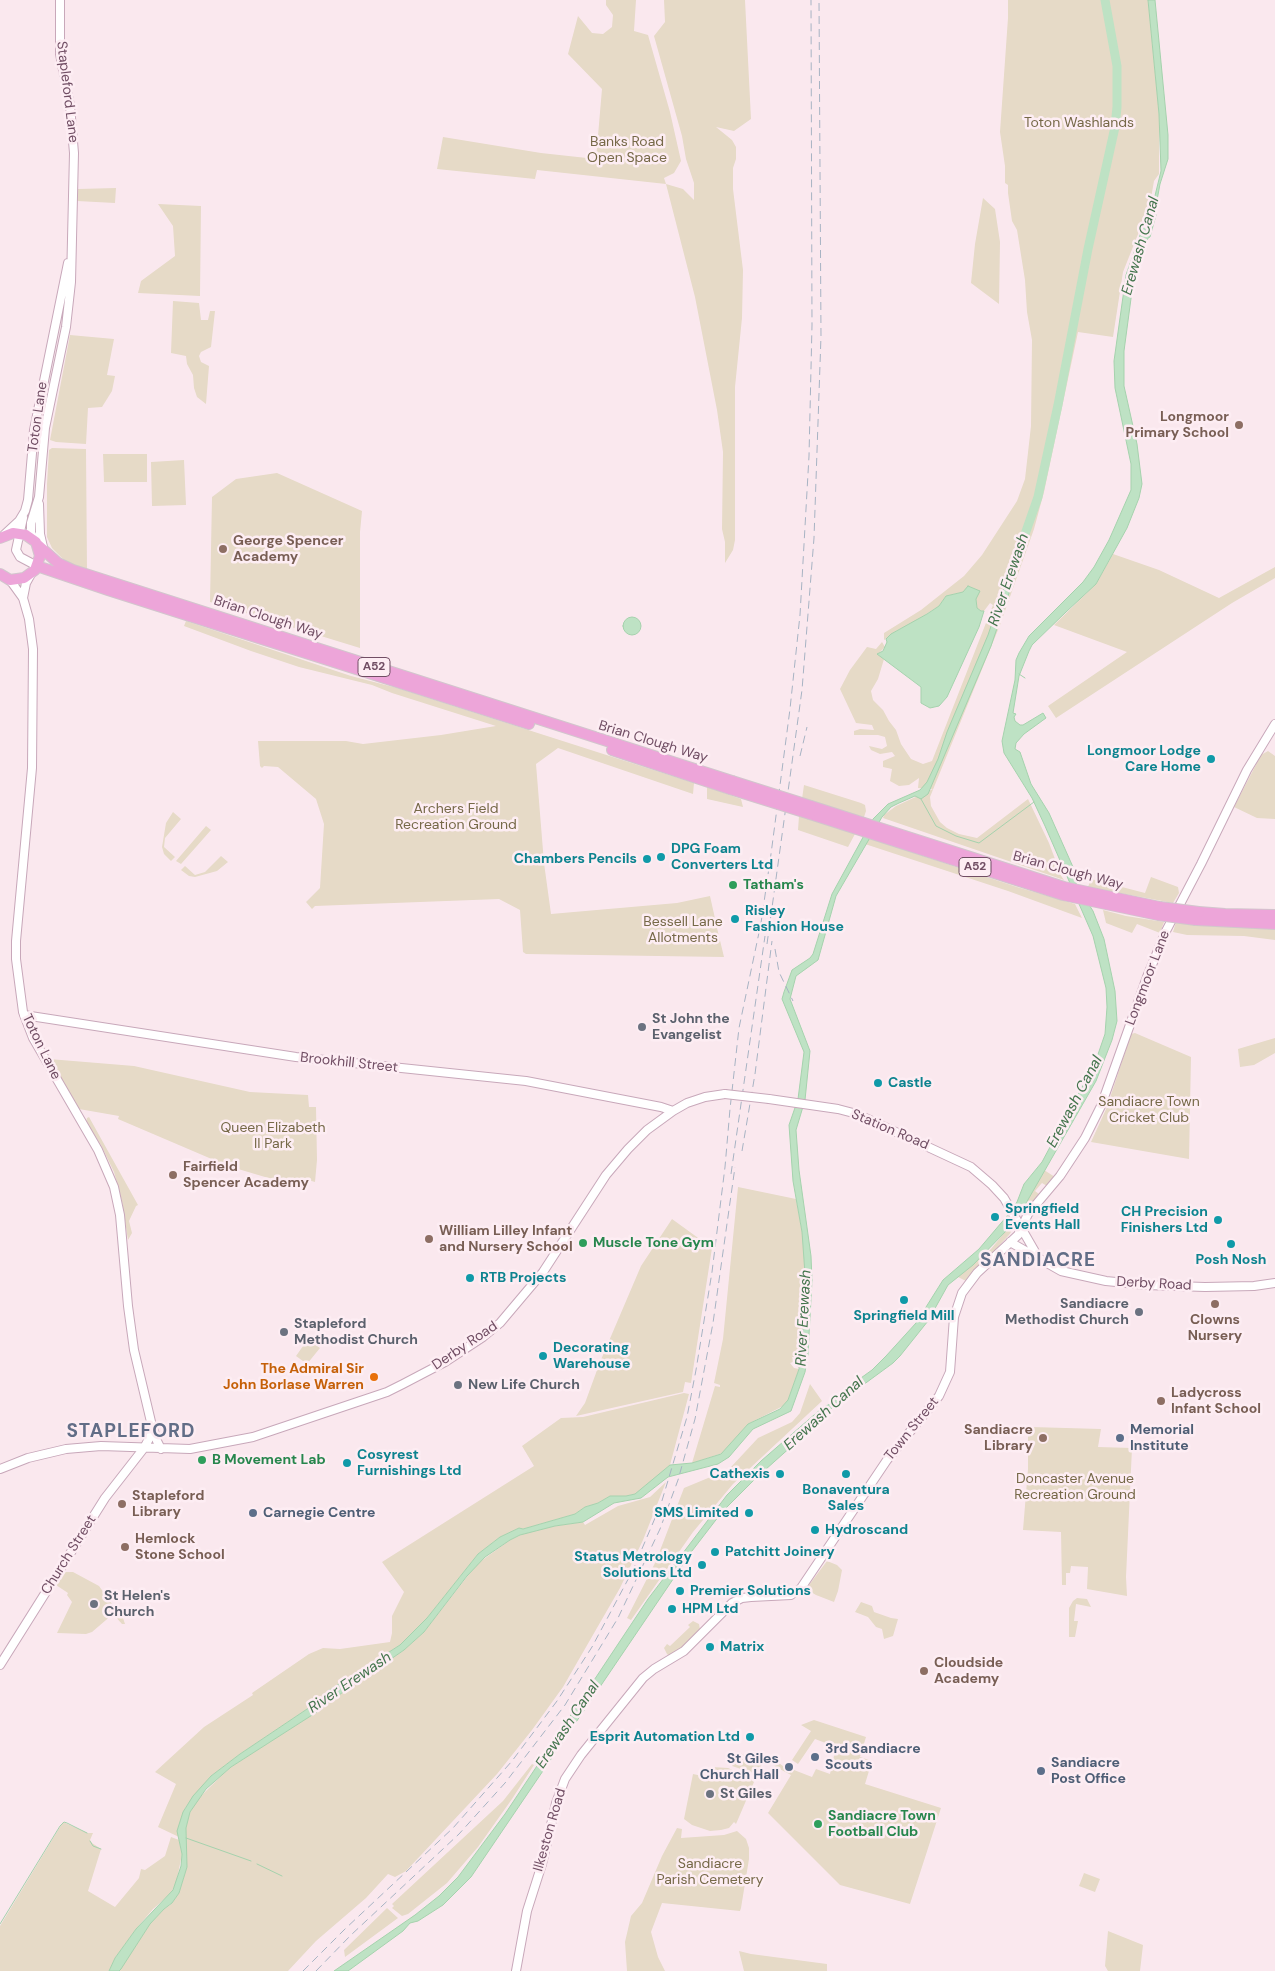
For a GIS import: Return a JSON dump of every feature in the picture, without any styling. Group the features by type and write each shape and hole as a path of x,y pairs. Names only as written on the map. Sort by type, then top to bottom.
{"highway":[{"name":"Brian Clough Way","path":"19,533 37,543 64,567 731,785 1063,891 1159,911 1275,924"},
{"path":"2,536 19,533"},
{"path":"4,578 19,579 34,570 40,556 37,543"},
{"name":"Brian Clough Way","path":"34,570 394,682 690,771"},
{"name":"Brian Clough Way","path":"1198,916 1225,914 1275,915"}],"main road":[{"name":"Stapleford Lane","path":"60,0 60,54 70,106 74,153 70,296"},
{"name":"Stapleford Lane","path":"61,291 71,244"},
{"name":"Toton Lane","path":"2,536 19,521 25,511 28,500 34,430 61,291"},
{"name":"Toton Lane","path":"37,543 31,533 31,523 39,497 45,428 66,327 70,296"},
{"path":"39,497 40,534 47,553"},
{"path":"23,598 26,583 34,570 17,554 16,546 25,511"},
{"name":"Toton Lane","path":"4,578 20,591 23,598 29,620 33,650 32,768 16,941 18,978 24,1015 33,1038 102,1156 114,1187 120,1215 134,1350 152,1426 162,1449"},
{"name":"Longmoor Lane","path":"1020,1227 1028,1214 1060,1176 1095,1120 1166,931 1247,770 1275,724"},
{"name":"Brookhill Street","path":"24,1015 296,1057 519,1080 673,1111"},
{"name":"Station Road","path":"725,1094 805,1104 858,1114 959,1161 983,1176 1007,1202 1020,1227"},
{"name":"Derby Road","path":"0,1469 28,1458 66,1449 101,1446 196,1449 253,1437 387,1392 445,1362 500,1323 533,1286 616,1162 647,1130 673,1111 698,1099 725,1094"},
{"name":"Town Street","path":"791,1595 796,1593 805,1583 887,1460 939,1396 950,1372 954,1318 962,1293 977,1273 1010,1242 1020,1227"},
{"name":"Derby Road","path":"1020,1227 1038,1256"},
{"name":"Derby Road","path":"1010,1242 1038,1256 1054,1268 1069,1274 1130,1284 1218,1287 1254,1286 1275,1283"},
{"path":"144,1448 150,1436 152,1426"},
{"name":"Church Street","path":"0,1665 105,1498 144,1448"},
{"name":"Ilkeston Road","path":"516,1971 527,1911 542,1864 562,1786 581,1756 626,1697 649,1673 684,1651 736,1600 751,1597 791,1595"}],"green space":[{"name":"Banks Road Open Space","path":"606,0 636,0 634,31 648,35 670,112 681,161 674,173 664,178 666,184 537,170 535,179 437,169 443,137 541,153 596,159 602,89 568,54 578,16 592,33 603,34 612,27 613,15 606,5"},
{"path":"664,0 745,0 751,119 734,131 716,127 732,140 736,147 733,189 743,270 742,318 735,387 735,540 733,550 725,563 725,542 722,529 723,452 717,410 695,297 666,184 683,189 694,200 694,183 654,36 665,22"},
{"name":"Toton Washlands","path":"1008,0 1148,0 1159,114 1159,174 1154,181 1150,204 1123,272 1113,337 1078,332 1044,492 1034,529 1000,625 930,797 931,806 940,822 959,834 977,838 1028,799 1049,843 1057,870 1064,880 883,818 884,815 896,806 933,789 918,788 919,778 909,785 899,786 890,781 892,769 883,767 883,761 895,756 892,752 880,754 871,750 869,746 882,749 887,746 885,737 878,735 854,735 854,731 860,729 874,730 872,725 856,723 840,689 850,670 867,647 876,649 882,642 885,647 878,654 884,659 878,679 871,691 873,700 883,710 896,730 901,744 911,759 923,764 932,761 993,605 990,603 984,611 981,611 977,608 975,590 966,589 963,592 946,596 939,606 884,640 884,633 921,610 964,576 982,555 1017,501 1025,479 1031,426 1032,340 1017,230 1012,221 1008,185 1005,183 1005,166 1000,132"},
{"path":"116,188 115,203 77,201 78,189"},
{"path":"983,198 995,209 1000,242 999,304 971,283"},
{"path":"158,204 201,206 200,296 138,293 141,281 175,256 173,226"},
{"path":"173,301 199,303 201,320 208,320 210,311 215,311 211,347 201,352 199,356 201,362 209,366 206,404 197,397 193,375 187,364 186,356 171,353"},
{"path":"70,335 114,339 107,375 115,376 112,391 102,407 88,408 86,444 50,440"},
{"path":"52,448 86,449 87,571 62,561 63,559 52,548 47,537 47,484 49,450"},
{"path":"103,454 147,454 147,482 104,482"},
{"path":"184,460 186,505 152,506 151,462"},
{"path":"277,473 362,511 360,532 360,648 210,602 212,497 236,479"},
{"path":"1113,554 1159,570 1219,598 1275,567 1275,578 1232,603 1056,718 1048,706 1127,652 1054,625 1096,584"},
{"name":"Archers Field Recreation Ground","path":"186,621 351,676 397,688 694,783 693,794 558,748 536,764 544,863 551,914 677,903 710,896 716,923 713,924 714,928 717,928 724,957 526,954 523,952 520,910 499,899 315,906 312,909 306,902 320,888 324,824 316,799 278,767 264,766 262,768 260,766 258,741 346,741 363,744 441,735 496,726 372,685 299,667 251,651 184,626"},
{"path":"1268,751 1275,756 1275,819 1257,818 1234,807 1261,755"},
{"path":"804,785 865,805 864,817 802,799"},
{"path":"707,787 741,799 743,807 707,799"},
{"path":"173,812 181,819 165,838 164,847 175,857 171,861 164,854 162,847 166,823"},
{"path":"799,816 855,834 848,847 798,830"},
{"path":"206,826 211,830 181,864 176,861"},
{"path":"868,838 1075,904 1082,918 1008,891 865,844"},
{"path":"221,856 228,862 217,871 195,877 189,876 181,870 185,866 195,875 205,872"},
{"path":"1151,877 1178,887 1179,893 1173,903 1088,887 1091,879 1145,893"},
{"path":"1103,910 1164,922 1160,933 1137,924 1132,933 1106,923"},
{"path":"1176,922 1275,929 1275,940 1244,936 1187,935 1173,932"},
{"name":"Sandiacre Town Cricket Club","path":"1135,1033 1191,1057 1189,1159 1091,1142 1107,1107 1131,1034"},
{"path":"1275,1038 1275,1053 1254,1065 1240,1067 1238,1049"},
{"name":"Queen Elizabeth II Park","path":"49,1059 134,1066 250,1092 308,1095 309,1107 316,1107 317,1160 315,1182 308,1180 306,1186 228,1166 118,1119 119,1116 79,1109"},
{"path":"89,1117 138,1205 129,1221 132,1233 128,1240 122,1201 114,1172 101,1145 86,1122"},
{"path":"1044,1170 1055,1177 1047,1186 1042,1183 1035,1191 1039,1194 1027,1209 1019,1209 1025,1205"},
{"path":"738,1187 796,1199 802,1232 805,1274 801,1358 792,1357 793,1361 800,1361 799,1368 793,1362 790,1363 794,1368 799,1369 788,1400 783,1406 748,1424 723,1453 692,1463 715,1386 720,1387 720,1385 714,1383 723,1339"},
{"path":"672,1219 712,1248 691,1383 685,1382 683,1392 576,1416 585,1403 600,1362 641,1266"},
{"path":"1010,1226 1012,1227 1009,1235 966,1281 958,1277 991,1249"},
{"path":"308,1339 320,1348 307,1364 296,1356"},
{"path":"810,1384 822,1401 733,1484 693,1532 631,1620 627,1618 656,1561 684,1488 725,1471 758,1438 792,1422 800,1413"},
{"path":"684,1393 689,1394 670,1465 654,1480 635,1494 610,1496 598,1503 585,1507 575,1514 523,1529 519,1528 500,1537 478,1554 427,1618 400,1645 328,1691 319,1701 240,1754 211,1776 185,1808 179,1837 158,1827 176,1784 155,1772 204,1727 253,1695 252,1693 309,1654 323,1648 340,1649 390,1642 392,1616 404,1592 382,1562 534,1466 522,1446 561,1418 583,1417"},
{"name":"Doncaster Avenue Recreation Ground","path":"1031,1427 1101,1429 1098,1447 1132,1448 1126,1577 1127,1596 1087,1589 1088,1567 1071,1566 1070,1573 1066,1573 1066,1585 1062,1585 1061,1532 1023,1530 1028,1469 1028,1434"},
{"path":"666,1482 643,1540 620,1588 563,1687 497,1774 406,1871 395,1877 388,1874 366,1898 316,1941 288,1971 119,1971 150,1924 170,1905 179,1893 187,1867 186,1828 190,1812 198,1799 231,1767 319,1710 404,1650 424,1632 477,1564 510,1540 525,1533 555,1526 583,1522 585,1525 618,1506 650,1497"},
{"path":"827,1561 837,1565 842,1570 834,1602 806,1589"},
{"path":"64,1572 73,1572 99,1586 112,1604 125,1616 123,1618 125,1624 122,1624 113,1614 92,1632 86,1634 57,1633 72,1602 67,1595 68,1593 56,1585"},
{"path":"1077,1598 1087,1599 1091,1607 1076,1604 1074,1621 1078,1621 1075,1637 1069,1637 1069,1608"},
{"path":"861,1602 872,1606 874,1612 898,1619 893,1636 884,1639 882,1629 876,1627 868,1617 855,1612"},
{"path":"693,1621 699,1624 700,1630 679,1650 669,1656 664,1648 667,1644 670,1646 690,1627 688,1625"},
{"path":"814,1720 866,1737 860,1757 872,1761 865,1784 941,1808 910,1904 840,1885 768,1813 791,1775 774,1766 779,1763 792,1773 794,1770 812,1777 816,1769 830,1774 836,1747 815,1739 798,1764 792,1760 811,1731 801,1725"},
{"path":"738,1752 762,1764 758,1773 732,1766"},
{"path":"532,1764 534,1765 512,1799 478,1847 447,1883 408,1914 402,1916 392,1908 394,1906 392,1904 503,1801"},
{"path":"711,1767 728,1768 750,1777 754,1782 736,1824 734,1822 729,1828 710,1831 692,1825 684,1819 693,1774 707,1777"},
{"path":"63,1822 88,1833 93,1833 90,1840 101,1849 88,1891 115,1907 139,1878 141,1869 145,1870 165,1856 171,1837 179,1840 182,1854 176,1884 170,1894 153,1909 136,1929 115,1958 109,1971 0,1971 0,1926"},
{"name":"Sandiacre Parish Cemetery","path":"677,1828 682,1829 681,1838 724,1835 737,1831 746,1839 749,1848 749,1859 740,1911 662,1903 651,1932 658,1957 665,1971 627,1971 625,1942 631,1916 642,1903 662,1856"},
{"path":"1084,1873 1100,1879 1095,1892 1079,1886"},
{"path":"387,1908 398,1918 345,1957 344,1950"},
{"path":"1108,1931 1143,1945 1140,1971 1108,1971 1105,1966"},
{"path":"739,1951 827,1964 827,1971 744,1971"}],"water":[{"name":"Erewash Canal","path":"1148,0 1155,0 1168,135 1168,159 1160,184 1155,211 1156,215 1150,237 1134,276 1124,351 1124,386 1137,444 1142,484 1139,498 1127,528 1096,584 1032,645 1019,676 1013,713 1016,714 1014,717 1015,721 1020,725 1043,713 1046,718 1024,734 1016,743 1015,749 1020,752 1031,784 1049,813 1077,876 1076,884 1093,911 1104,939 1115,991 1117,1021 1112,1040 1096,1081 1025,1205 1020,1207 1007,1230 973,1265 948,1285 928,1321 900,1356 829,1410 811,1429 756,1478 722,1512 687,1555 684,1563 471,1877 443,1905 418,1921 410,1923 403,1931 348,1971 334,1971 415,1915 439,1896 458,1877 505,1814 648,1599 727,1495 761,1461 822,1408 830,1404 833,1398 872,1370 916,1323 943,1280 979,1249 1007,1216 1017,1202 1024,1184 1042,1162 1095,1063 1105,1034 1107,1007 1106,988 1093,936 1032,798 1004,753 1002,741 1015,680 1016,660 1019,653 1029,636 1083,582 1094,567 1109,540 1131,490 1131,464 1115,388 1114,361 1126,275 1145,221 1152,208 1161,171 1159,114"},
{"path":"1017,550 1023,552 991,646 928,794 921,799 915,796 891,807 882,817 836,896 818,960 796,976 790,999 810,1051 805,1100 796,1130 799,1170 811,1256 812,1280 808,1354 805,1372 791,1411 753,1429 729,1457 718,1464 668,1477 641,1498 614,1503 583,1522 555,1526 520,1535 485,1557 467,1576 424,1632 404,1650 323,1706 320,1710 231,1767 206,1789 190,1812 186,1828 187,1867 179,1893 172,1903 150,1924 121,1969 119,1971 109,1971 115,1958 136,1929 173,1890 181,1866 182,1854 177,1831 183,1812 193,1796 211,1776 240,1754 319,1701 328,1691 400,1645 427,1618 478,1554 500,1537 519,1528 523,1529 575,1514 585,1507 598,1503 610,1496 635,1494 670,1465 692,1463 721,1454 748,1424 780,1409 788,1400 799,1369 802,1348 805,1274 802,1232 793,1181 789,1125 798,1099 804,1052 782,999 792,970 813,954 832,894 873,819 888,804 920,790 927,782 988,635"},
{"path":"968,586 980,591 976,599 977,608 984,611 979,627 947,697 939,706 930,708 921,703 921,687 877,654 883,651 887,642 886,639 891,634 939,606 946,596 963,592"},
{"path":"628,617 636,617 641,622 639,633 628,635 623,630 623,622"}],"waterway":[{"name":"River Erewash","path":"1016,560 1038,497 1088,249 1115,127 1117,66 1105,0"},
{"path":"1019,674 1025,678"},
{"path":"921,799 936,826 956,836 979,843 1034,802"},
{"path":"0,1924 60,1826 64,1822 87,1833"},
{"path":"186,1838 251,1861"},
{"path":"90,1841 93,1846 101,1849"},
{"path":"257,1864 282,1876"}],"railway":[{"path":"303,1971 453,1828 512,1761 557,1701 592,1647 633,1570 661,1504 687,1417 712,1272 739,1028 761,923 771,854 800,615 809,456 812,325 811,0"},
{"path":"767,944 802,690 814,538 821,336 819,0"},
{"path":"800,756 807,727"},
{"path":"731,1174 765,936"},
{"path":"742,1151 755,1074 772,941"},
{"path":"775,949 779,972 793,1001"},
{"path":"316,1971 351,1935 459,1834 505,1783 565,1705 618,1618 660,1529 678,1480 695,1419 713,1323 735,1167"}],"place":[{"name":"Longmoor Primary School","path":"1239,425"},
{"name":"George Spencer Academy","path":"223,549"},
{"name":"Longmoor Lodge Care Home","path":"1211,759"},
{"name":"DPG Foam Converters Ltd","path":"661,857"},
{"name":"Chambers Pencils","path":"647,859"},
{"name":"Tatham's","path":"733,885"},
{"name":"Risley Fashion House","path":"735,919"},
{"name":"St John the Evangelist","path":"642,1027"},
{"name":"Castle","path":"878,1083"},
{"name":"Fairfield Spencer Academy","path":"173,1175"},
{"name":"Springfield Events Hall","path":"995,1217"},
{"name":"CH Precision Finishers Ltd","path":"1218,1220"},
{"name":"William Lilley Infant and Nursery School","path":"429,1239"},
{"name":"Muscle Tone Gym","path":"583,1243"},
{"name":"Posh Nosh","path":"1231,1244"},
{"name":"RTB Projects","path":"470,1278"},
{"name":"Springfield Mill","path":"904,1300"},
{"name":"Clowns Nursery","path":"1215,1304"},
{"name":"Sandiacre Methodist Church","path":"1139,1312"},
{"name":"Stapleford Methodist Church","path":"284,1332"},
{"name":"Decorating Warehouse","path":"543,1356"},
{"name":"The Admiral Sir John Borlase Warren","path":"374,1377"},
{"name":"New Life Church","path":"458,1385"},
{"name":"Ladycross Infant School","path":"1161,1401"},
{"name":"Sandiacre Library","path":"1043,1438"},
{"name":"Memorial Institute","path":"1120,1438"},
{"name":"B Movement Lab","path":"202,1460"},
{"name":"Cosyrest Furnishings Ltd","path":"347,1463"},
{"name":"Cathexis","path":"780,1474"},
{"name":"Bonaventura Sales","path":"846,1474"},
{"name":"Stapleford Library","path":"122,1504"},
{"name":"Carnegie Centre","path":"253,1513"},
{"name":"SMS Limited","path":"749,1513"},
{"name":"Hydroscand","path":"815,1530"},
{"name":"Hemlock Stone School","path":"125,1547"},
{"name":"Patchitt Joinery","path":"715,1552"},
{"name":"Status Metrology Solutions Ltd","path":"702,1565"},
{"name":"Premier Solutions","path":"680,1591"},
{"name":"St Helen's Church","path":"94,1604"},
{"name":"HPM Ltd","path":"672,1609"},
{"name":"Matrix","path":"710,1647"},
{"name":"Cloudside Academy","path":"924,1671"},
{"name":"Esprit Automation Ltd","path":"750,1737"},
{"name":"3rd Sandiacre Scouts","path":"815,1757"},
{"name":"St Giles Church Hall","path":"789,1767"},
{"name":"Sandiacre Post Office","path":"1041,1771"},
{"name":"St Giles","path":"710,1794"},
{"name":"Sandiacre Town Football Club","path":"818,1824"}],"district":[{"name":"SANDIACRE","path":"1038,1261"},
{"name":"STAPLEFORD","path":"131,1432"}],"park label":[{"name":"Bessell Lane Allotments","path":"683,930"}]}
